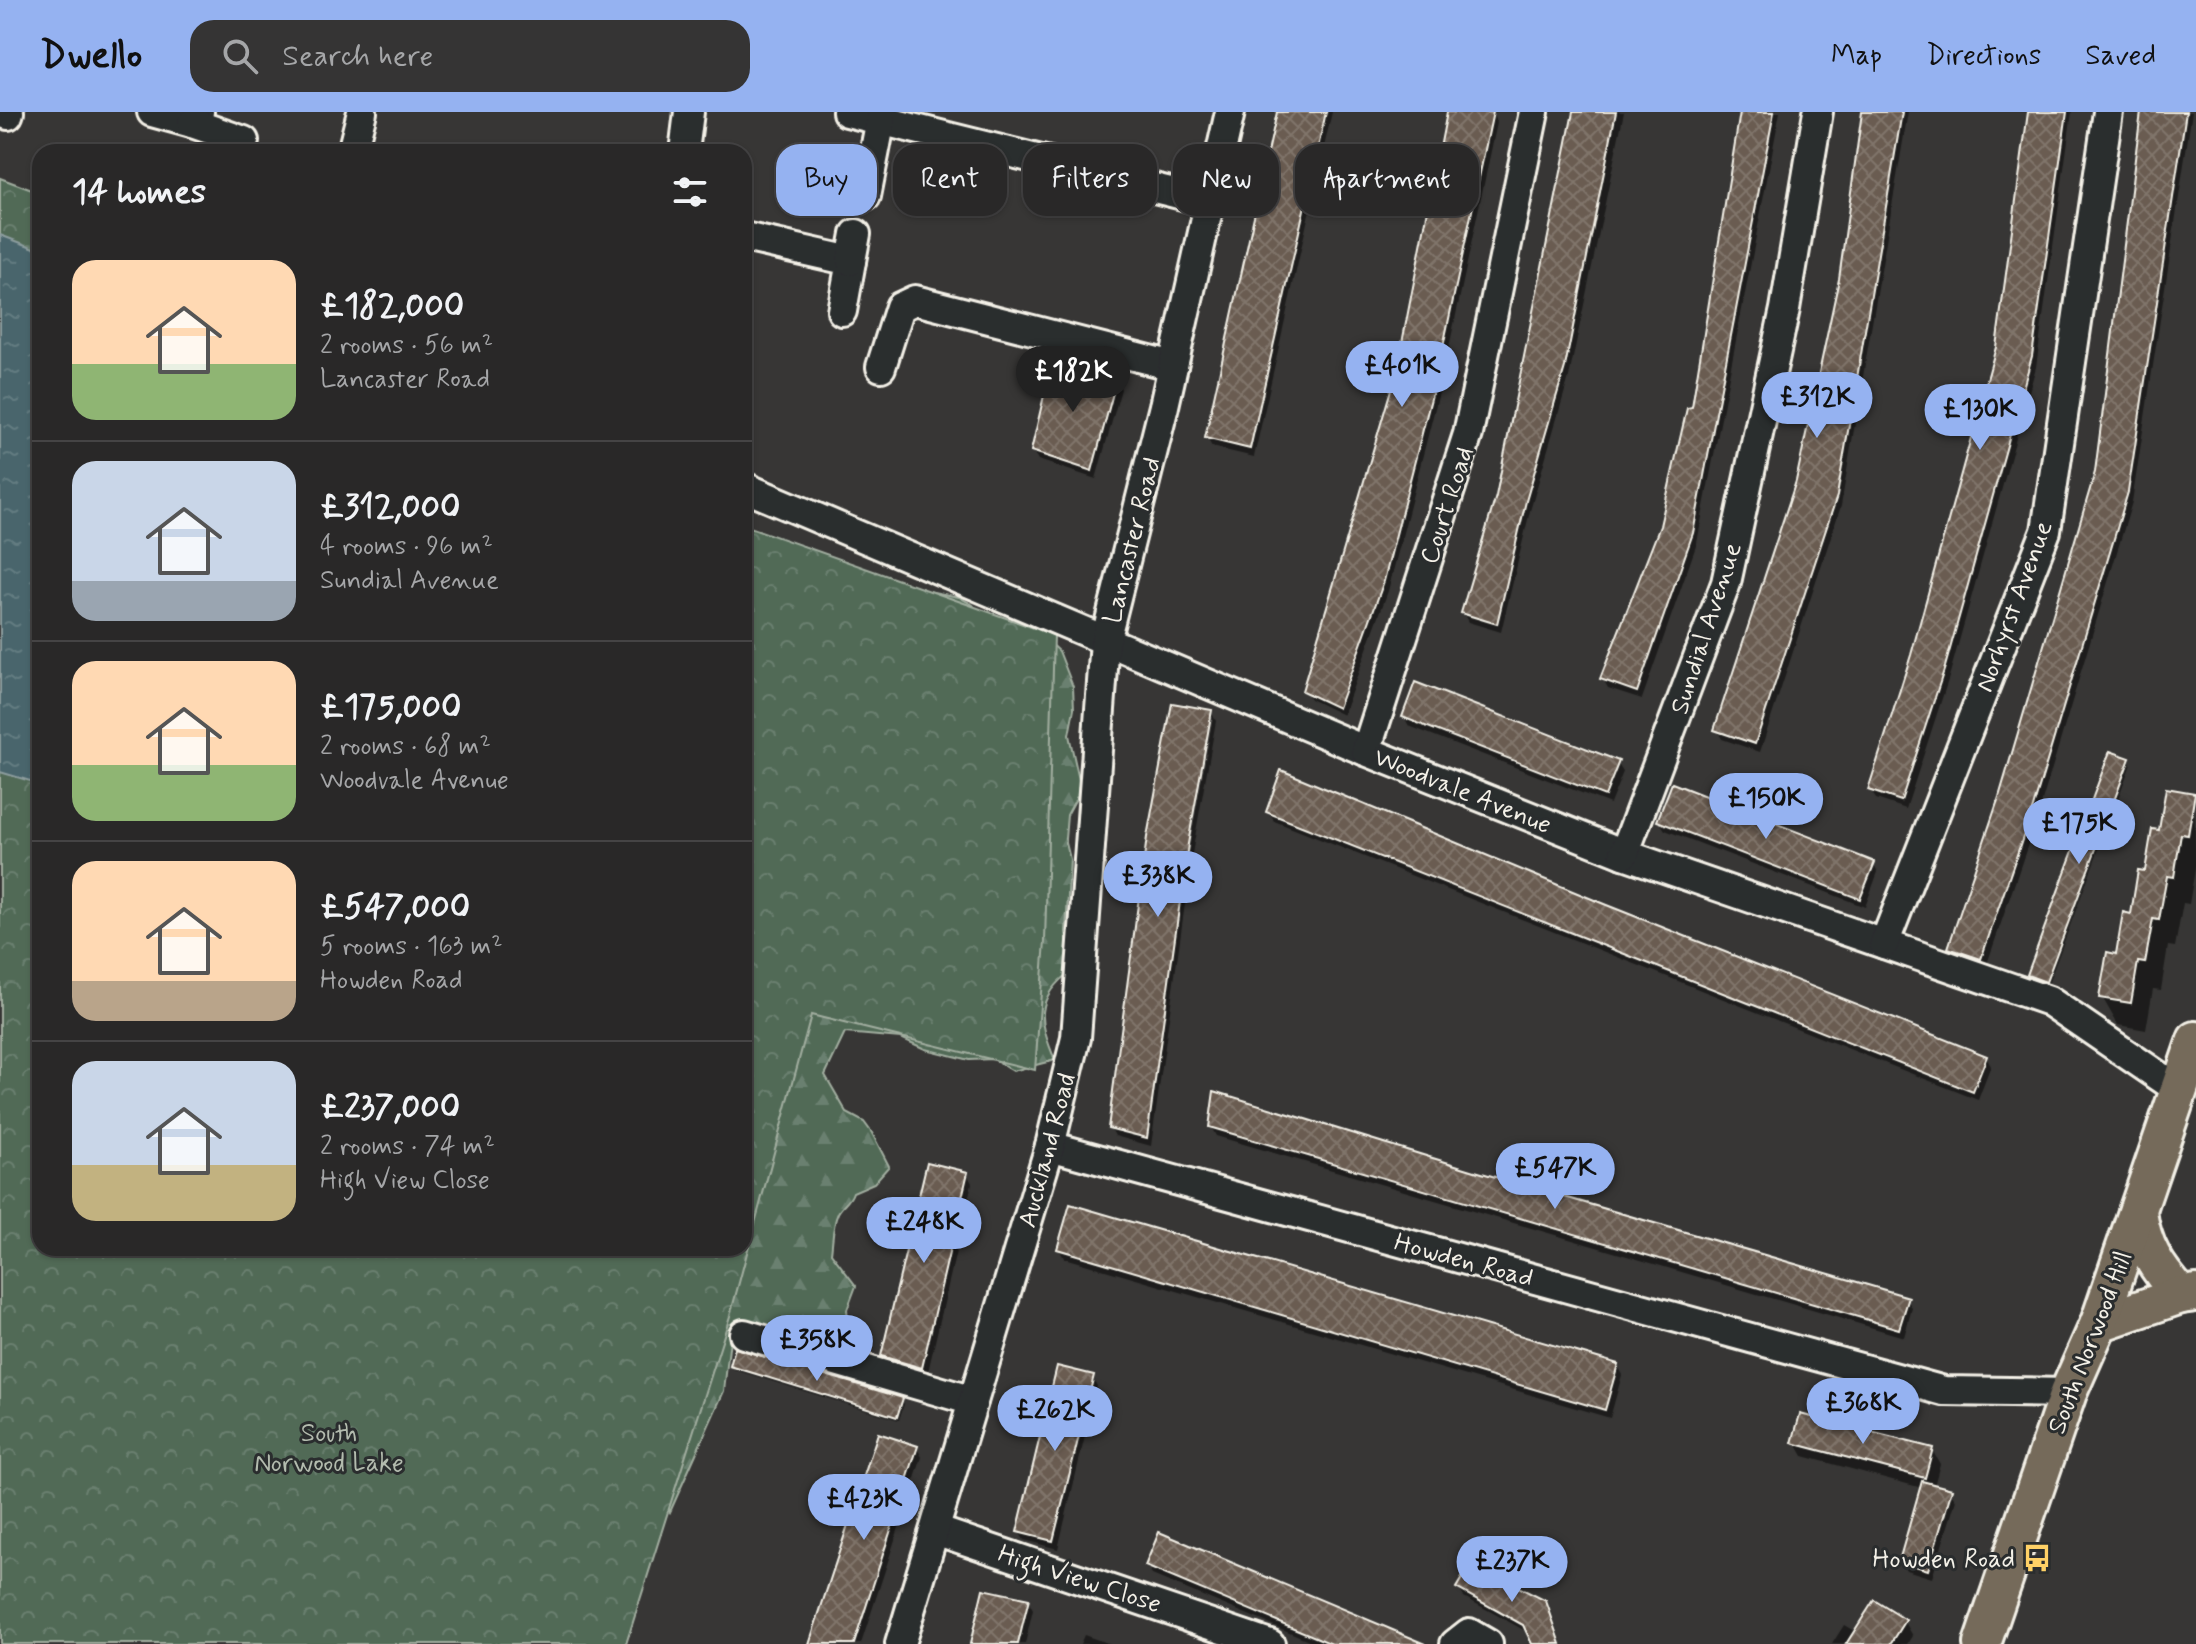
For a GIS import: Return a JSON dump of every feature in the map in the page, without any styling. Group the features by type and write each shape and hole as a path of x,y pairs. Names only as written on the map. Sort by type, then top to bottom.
{"main road":[{"name":"South Norwood Hill","path":"1982,1644 2068,1393 2099,1323 2196,1040"},
{"path":"2138,1211 2141,1238 2161,1273 2188,1294"},
{"path":"2099,1323 2188,1294"}],"street":[{"path":"0,112 8,115 9,112"},
{"path":"152,112 196,117 244,141"},
{"path":"354,144 362,112"},
{"path":"685,144 689,112"},
{"path":"847,112 1173,192"},
{"name":"Lancaster Road","path":"1223,144 1230,112"},
{"name":"Court Road","path":"1366,751 1468,434 1534,112"},
{"name":"Sundial Avenue","path":"1624,854 1726,583 1785,309 1818,112"},
{"name":"Norhyrst Avenue","path":"1884,944 2046,531 2108,112"},
{"path":"876,144 881,119"},
{"name":"Lancaster Road","path":"1105,641 1208,216"},
{"path":"752,238 854,248 842,311"},
{"path":"881,367 900,307 915,300 1173,366"},
{"name":"Woodvale Avenue","path":"752,490 1366,751 1624,854 2049,1001 2179,1090"},
{"name":"Auckland Road","path":"900,1644 1050,1146 1076,1038 1105,641"},
{"name":"Howden Road","path":"1050,1146 1944,1391 2068,1393"},
{"path":"744,1334 973,1401"},
{"name":"High View Close","path":"935,1530 1270,1644"},
{"path":"1455,1644 1469,1633 1488,1644"}],"green space":[{"name":"South Norwood Lake","path":"0,178 32,190 32,1256 746,1256 626,1644 0,1644"},
{"name":"South Norwood Lake","path":"752,528 1054,635 1045,941 1035,1070 811,1015 752,1234"},
{"path":"802,546 912,588 959,597 973,605 983,619 1031,625 1059,651 1073,687 1074,709 1069,735 1081,789 1067,815 1065,839 1070,859 1066,932 1071,971 1051,991 1043,1011 1043,1022 1055,1060 1013,1071 993,1059 969,1060 925,1049 901,1038 845,1033 825,1075 847,1113 864,1122 872,1133 889,1166 874,1183 853,1192 838,1213 835,1223 831,1253 856,1286 847,1310 849,1331 800,1337 743,1328 730,1339 724,1391 670,1512 663,1500 741,1256 752,1256 752,1151"}],"water":[{"path":"0,235 32,247 32,782 0,772"}],"building":[{"path":"1277,112 1326,112 1319,144 1295,144 1295,216 1303,216 1250,449 1205,438 1254,216 1279,216 1279,144 1270,144"},
{"path":"1447,112 1493,112 1479,178 1479,144 1441,144"},
{"path":"1573,112 1616,112 1565,367 1526,501 1497,624 1461,613 1496,496"},
{"path":"1740,112 1774,112 1693,533 1637,692 1600,679 1660,526 1687,408 1692,407"},
{"path":"1862,112 1902,112 1837,496 1755,744 1714,730 1796,481 1839,279"},
{"path":"2028,112 2067,112 2032,356 1945,667 1901,801 1868,790 1911,655 1996,347"},
{"path":"2141,112 2186,112 2128,492 2033,808 1981,959 1948,948 1999,797 2095,472"},
{"path":"1427,216 1471,216 1437,375 1384,581 1338,708 1302,691 1397,369"},
{"path":"1053,357 1117,378 1092,471 1031,451"},
{"path":"1415,682 1619,761 1605,796 1402,717"},
{"path":"1172,703 1212,710 1188,844 1147,1138 1108,1128 1147,837"},
{"path":"2110,751 2130,758 2046,982 2027,975"},
{"path":"1281,770 1604,904 1987,1056 1973,1092 1266,812"},
{"path":"1672,783 1875,862 1860,899 1657,821"},
{"path":"2166,788 2195,793 2188,835 2181,834 2174,877 2167,876 2159,920 2153,919 2145,963 2138,962 2131,1003 2099,998 2107,952 2116,954 2123,912 2131,914 2138,870 2145,871 2152,829 2159,830"},
{"path":"1214,1091 1475,1171 1909,1297 1899,1329 1209,1127"},
{"path":"927,1162 968,1172 922,1368 881,1356"},
{"path":"1070,1204 1618,1364 1605,1410 1057,1249"},
{"path":"735,1348 903,1398 897,1417 730,1366"},
{"path":"1057,1366 1094,1375 1053,1541 1017,1532"},
{"path":"1800,1414 1933,1448 1925,1478 1792,1443"},
{"path":"878,1433 918,1446 854,1644 809,1644"},
{"path":"1922,1481 1952,1489 1928,1570 1899,1561"},
{"path":"1159,1532 1426,1644 1332,1644 1145,1566"},
{"path":"1471,1563 1546,1601 1561,1644 1532,1644 1523,1625 1456,1588"},
{"path":"983,1589 1029,1599 1018,1644 970,1644"},
{"path":"1874,1600 1906,1620 1891,1644 1846,1644"}],"place":[{"name":"Howden Road","path":"2037,1558"}]}
